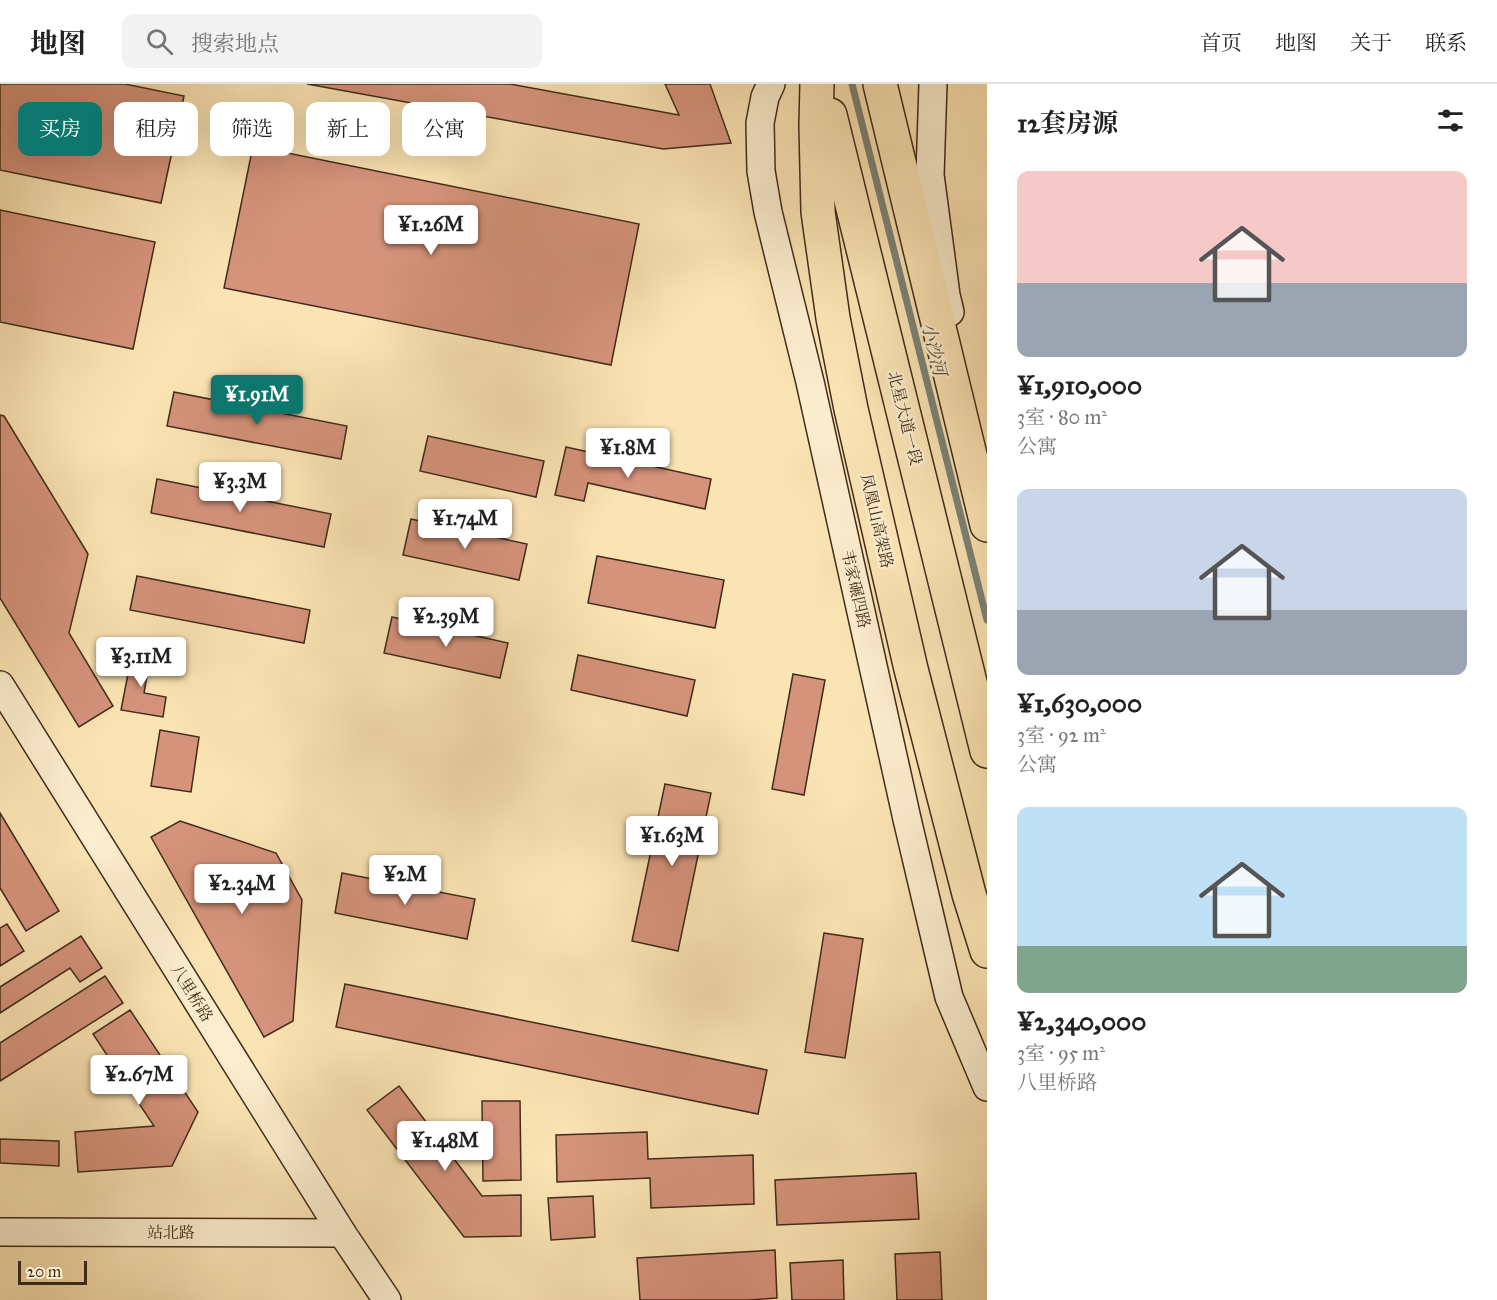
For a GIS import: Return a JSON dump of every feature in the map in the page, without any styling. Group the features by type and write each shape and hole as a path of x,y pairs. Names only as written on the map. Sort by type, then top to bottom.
{"highway":[{"name":"凤凰山高架路","path":"817,84 818,212 833,318 851,409 911,669 969,894 987,951"},
{"name":"北星大道一段","path":"822,84 987,751"},
{"path":"880,84 987,525"}],"main road":[{"name":"韦家碾四路","path":"771,84 765,98 760,123 761,171 768,212 810,382 949,997 987,1088"},
{"path":"933,84 930,175 946,295 987,474"},
{"name":"八里桥路","path":"0,685 342,1233 387,1300"},
{"name":"站北路","path":"0,1232 342,1233"}],"building":[{"path":"0,84 125,84 184,96 183,102 114,102 114,156 171,156 161,203 0,170"},
{"path":"307,84 510,84 679,115 665,84 710,84 731,143 663,149 486,117 486,102 406,102"},
{"path":"294,154 639,224 611,365 224,288 251,156"},
{"path":"0,210 155,242 133,349 0,322"},
{"path":"174,392 347,426 341,459 167,426"},
{"path":"0,415 4,416 88,554 69,633 113,706 79,727 0,598"},
{"path":"428,436 544,461 536,497 420,471"},
{"path":"566,447 711,479 705,509 588,483 584,501 555,495"},
{"path":"157,479 331,514 324,547 151,513"},
{"path":"411,519 527,544 519,580 403,555"},
{"path":"597,556 724,580 715,628 588,603"},
{"path":"137,576 310,610 304,643 130,610"},
{"path":"392,617 508,643 500,678 384,653"},
{"path":"133,648 151,652 144,693 166,697 163,717 121,710"},
{"path":"578,655 695,680 687,716 571,690"},
{"path":"793,674 825,680 804,795 772,789"},
{"path":"160,730 199,737 191,792 151,786"},
{"path":"665,784 711,793 678,951 632,941"},
{"path":"0,813 59,911 26,931 0,888"},
{"path":"180,821 276,853 302,900 293,1021 264,1037 151,837"},
{"path":"342,873 475,899 467,939 335,913"},
{"path":"7,924 24,951 0,966 0,928"},
{"path":"824,933 863,939 845,1058 805,1052"},
{"path":"81,936 102,968 80,982 70,968 0,1013 0,987"},
{"path":"105,976 123,1003 0,1081 0,1043"},
{"path":"345,984 767,1070 758,1114 336,1027"},
{"path":"130,1010 198,1112 172,1166 78,1172 75,1132 154,1126 93,1034"},
{"path":"399,1086 482,1196 521,1195 521,1236 464,1237 367,1110"},
{"path":"482,1101 520,1101 521,1180 483,1181"},
{"path":"647,1132 648,1159 753,1155 754,1204 651,1208 650,1178 557,1182 556,1135"},
{"path":"0,1139 59,1141 59,1166 0,1163"},
{"path":"916,1173 919,1219 777,1225 775,1180"},
{"path":"593,1196 595,1237 551,1240 548,1198"},
{"path":"775,1250 777,1298 640,1300 637,1258"},
{"path":"940,1252 942,1300 897,1300 895,1254"},
{"path":"843,1260 844,1300 792,1300 790,1263"}],"waterway":[{"name":"小沙河","path":"852,84 987,620"}]}
